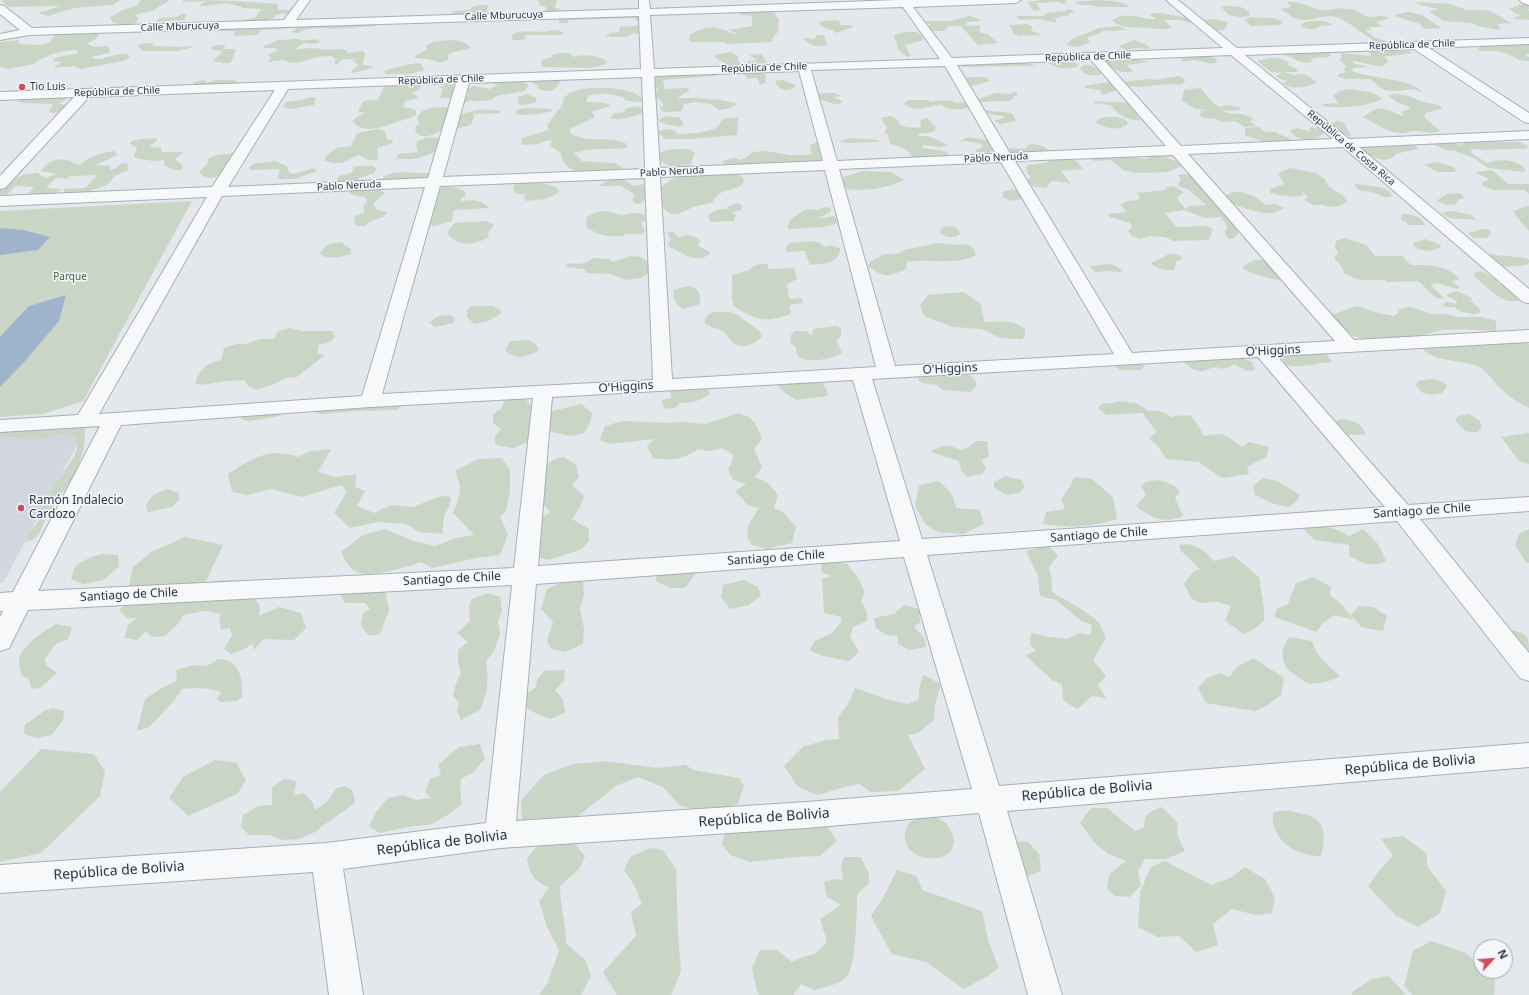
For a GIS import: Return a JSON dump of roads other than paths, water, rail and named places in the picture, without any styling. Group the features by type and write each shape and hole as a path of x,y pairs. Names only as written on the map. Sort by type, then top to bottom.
{"main road":[{"path":"1525,0 1529,2"}],"street":[{"path":"286,24 305,0"},
{"name":"Calle Mburucuya","path":"0,37 29,32 286,24 644,6 1016,0"},
{"name":"República de Costa Rica","path":"1171,0 1345,142 1529,298"},
{"path":"904,2 948,62 1126,359"},
{"path":"644,6 663,385"},
{"path":"0,8 29,32"},
{"name":"República de Chile","path":"0,96 1529,41"},
{"path":"1416,45 1529,119"},
{"path":"1094,56 1350,347"},
{"path":"804,66 888,372"},
{"path":"370,401 464,80"},
{"path":"84,422 217,192 284,86"},
{"path":"0,185 85,93"},
{"name":"Pablo Neruda","path":"0,201 1529,135"},
{"name":"O'Higgins","path":"0,426 84,422 370,401 543,393 1529,336"},
{"path":"1264,352 1402,512 1529,671"},
{"path":"861,374 989,799 1045,995"},
{"path":"500,835 543,393"},
{"path":"0,641 11,601 113,420"},
{"name":"Santiago de Chile","path":"11,601 525,576 1529,504"},
{"name":"República de Bolivia","path":"0,879 326,857 500,835 806,815 1529,755"},
{"path":"326,857 346,995"}],"water":[{"path":"0,228 23,230 50,237 38,250 0,255"},
{"path":"66,295 59,321 25,361 0,387 0,337 29,306"}],"place":[{"name":"Tio Luis","path":"22,87"},
{"name":"Ramón Indalecio Cardozo","path":"21,508"}],"park label":[{"name":"Parque","path":"70,277"}]}
